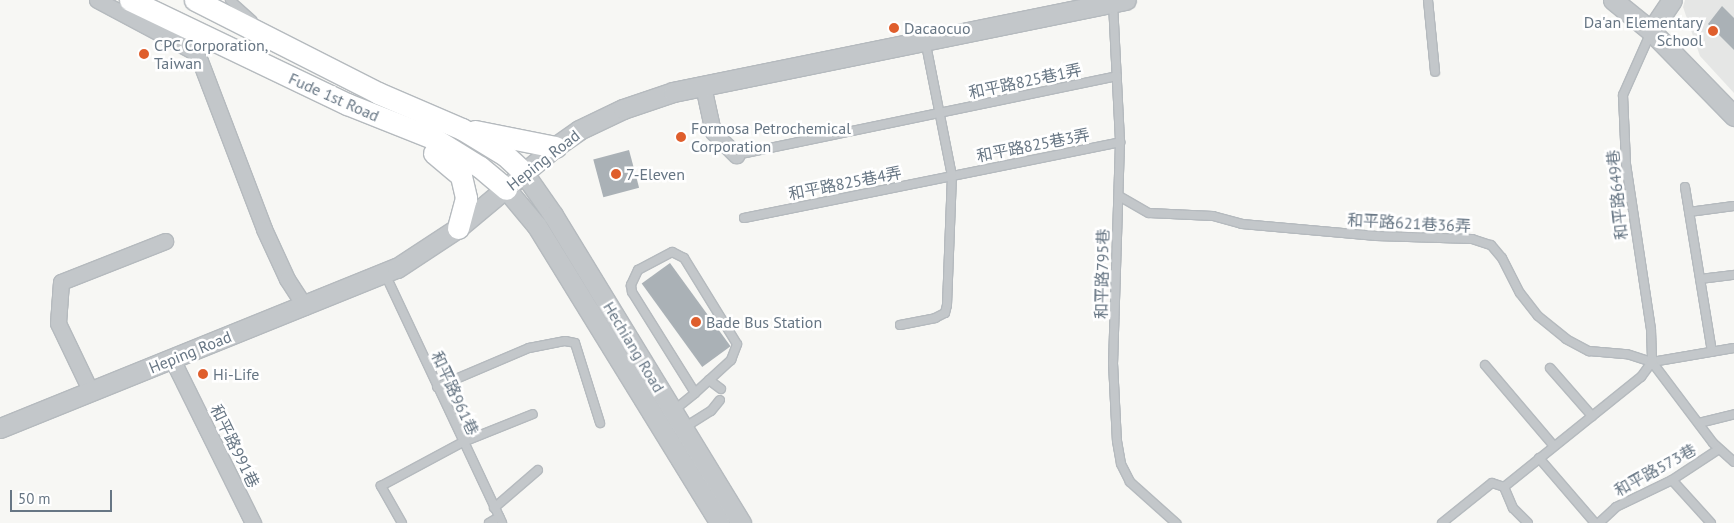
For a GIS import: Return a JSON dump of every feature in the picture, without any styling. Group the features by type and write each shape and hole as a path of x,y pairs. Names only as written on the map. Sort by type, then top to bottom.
{"main road":[{"name":"Fude 1st Road","path":"130,0 347,104 433,138 480,167 506,189"},
{"name":"Fude 1st Road","path":"194,0 378,93 462,129 504,155 523,172"},
{"path":"347,104 430,150 453,167 461,176 466,198 458,228"},
{"path":"462,129 555,146"}],"street":[{"path":"97,0 193,51 200,61 264,228 287,279 305,307"},
{"path":"1613,0 1651,31 1734,116"},
{"path":"1651,31 1672,0"},
{"name":"Heping Road","path":"0,428 385,274 458,228 555,146 579,130 623,109 673,92 925,40 1073,5 1119,1"},
{"path":"703,86 713,132 736,155"},
{"name":"Hechiang Road","path":"523,172 553,215 665,416"},
{"name":"Hechiang Road","path":"506,189 537,226 676,433 741,523"},
{"path":"91,392 58,323 61,282 165,241"},
{"name":"和平路991巷","path":"172,359 253,523"},
{"name":"Hechiang Road","path":"676,433 720,523"}],"lane":[{"path":"230,0 276,41"},
{"path":"1428,0 1435,72"},
{"name":"和平路795巷","path":"1119,1 1117,76 1120,142 1113,363 1120,464 1130,482 1176,523"},
{"name":"和平路649巷","path":"1651,31 1623,95 1626,164 1651,330 1652,362"},
{"path":"900,325 935,318 944,313 948,305 952,176 925,40"},
{"name":"和平路825巷1弄","path":"736,155 1117,76"},
{"name":"和平路825巷3弄","path":"952,176 1120,142"},
{"name":"和平路825巷4弄","path":"744,218 952,176"},
{"path":"1685,187 1712,352"},
{"name":"和平路621巷36弄","path":"1118,196 1149,213 1213,216 1242,224 1376,236 1472,239 1491,245 1538,316 1566,339 1590,351 1627,354 1652,362"},
{"path":"1689,212 1734,206"},
{"path":"665,416 694,393 735,354 734,336 684,258 672,252 664,254 638,270 631,285 632,292 694,393"},
{"name":"和平路961巷","path":"385,274 500,520"},
{"path":"1700,279 1734,275"},
{"path":"437,387 529,348 565,341 575,343 600,422"},
{"path":"1504,486 1641,377 1652,362 1734,348"},
{"name":"和平路573巷","path":"1652,362 1719,448 1734,462"},
{"path":"1485,365 1554,446"},
{"path":"1550,368 1592,416"},
{"path":"708,380 721,389"},
{"path":"676,433 711,411 720,400"},
{"path":"402,523 381,486 463,442 533,414"},
{"path":"1699,423 1734,414"},
{"name":"和平路573巷","path":"1605,522 1616,507 1672,480 1719,448"},
{"path":"1539,458 1595,523"},
{"path":"494,508 538,470"},
{"path":"1672,480 1711,523"},
{"path":"1442,523 1492,483 1504,486"},
{"path":"1504,486 1513,508 1528,523"},
{"path":"489,523 500,520"}],"shaded area":[{"name":"Da'an Elementary School","path":"1685,0 1734,0 1734,93 1700,56 1683,7"}],"building":[{"path":"1722,6 1734,18 1734,50 1708,24"},
{"name":"7-Eleven","path":"629,150 639,188 603,197 593,160"},
{"path":"670,263 731,346 702,367 642,284"}],"place":[{"name":"Dacaocuo","path":"894,28"},
{"name":"Da'an Elementary School","path":"1713,31"},
{"name":"CPC Corporation, Taiwan","path":"144,54"},
{"name":"Formosa Petrochemical Corporation","path":"681,137"},
{"name":"7-Eleven","path":"616,174"},
{"name":"Bade Bus Station","path":"696,322"},
{"name":"Hi-Life","path":"203,374"}]}
